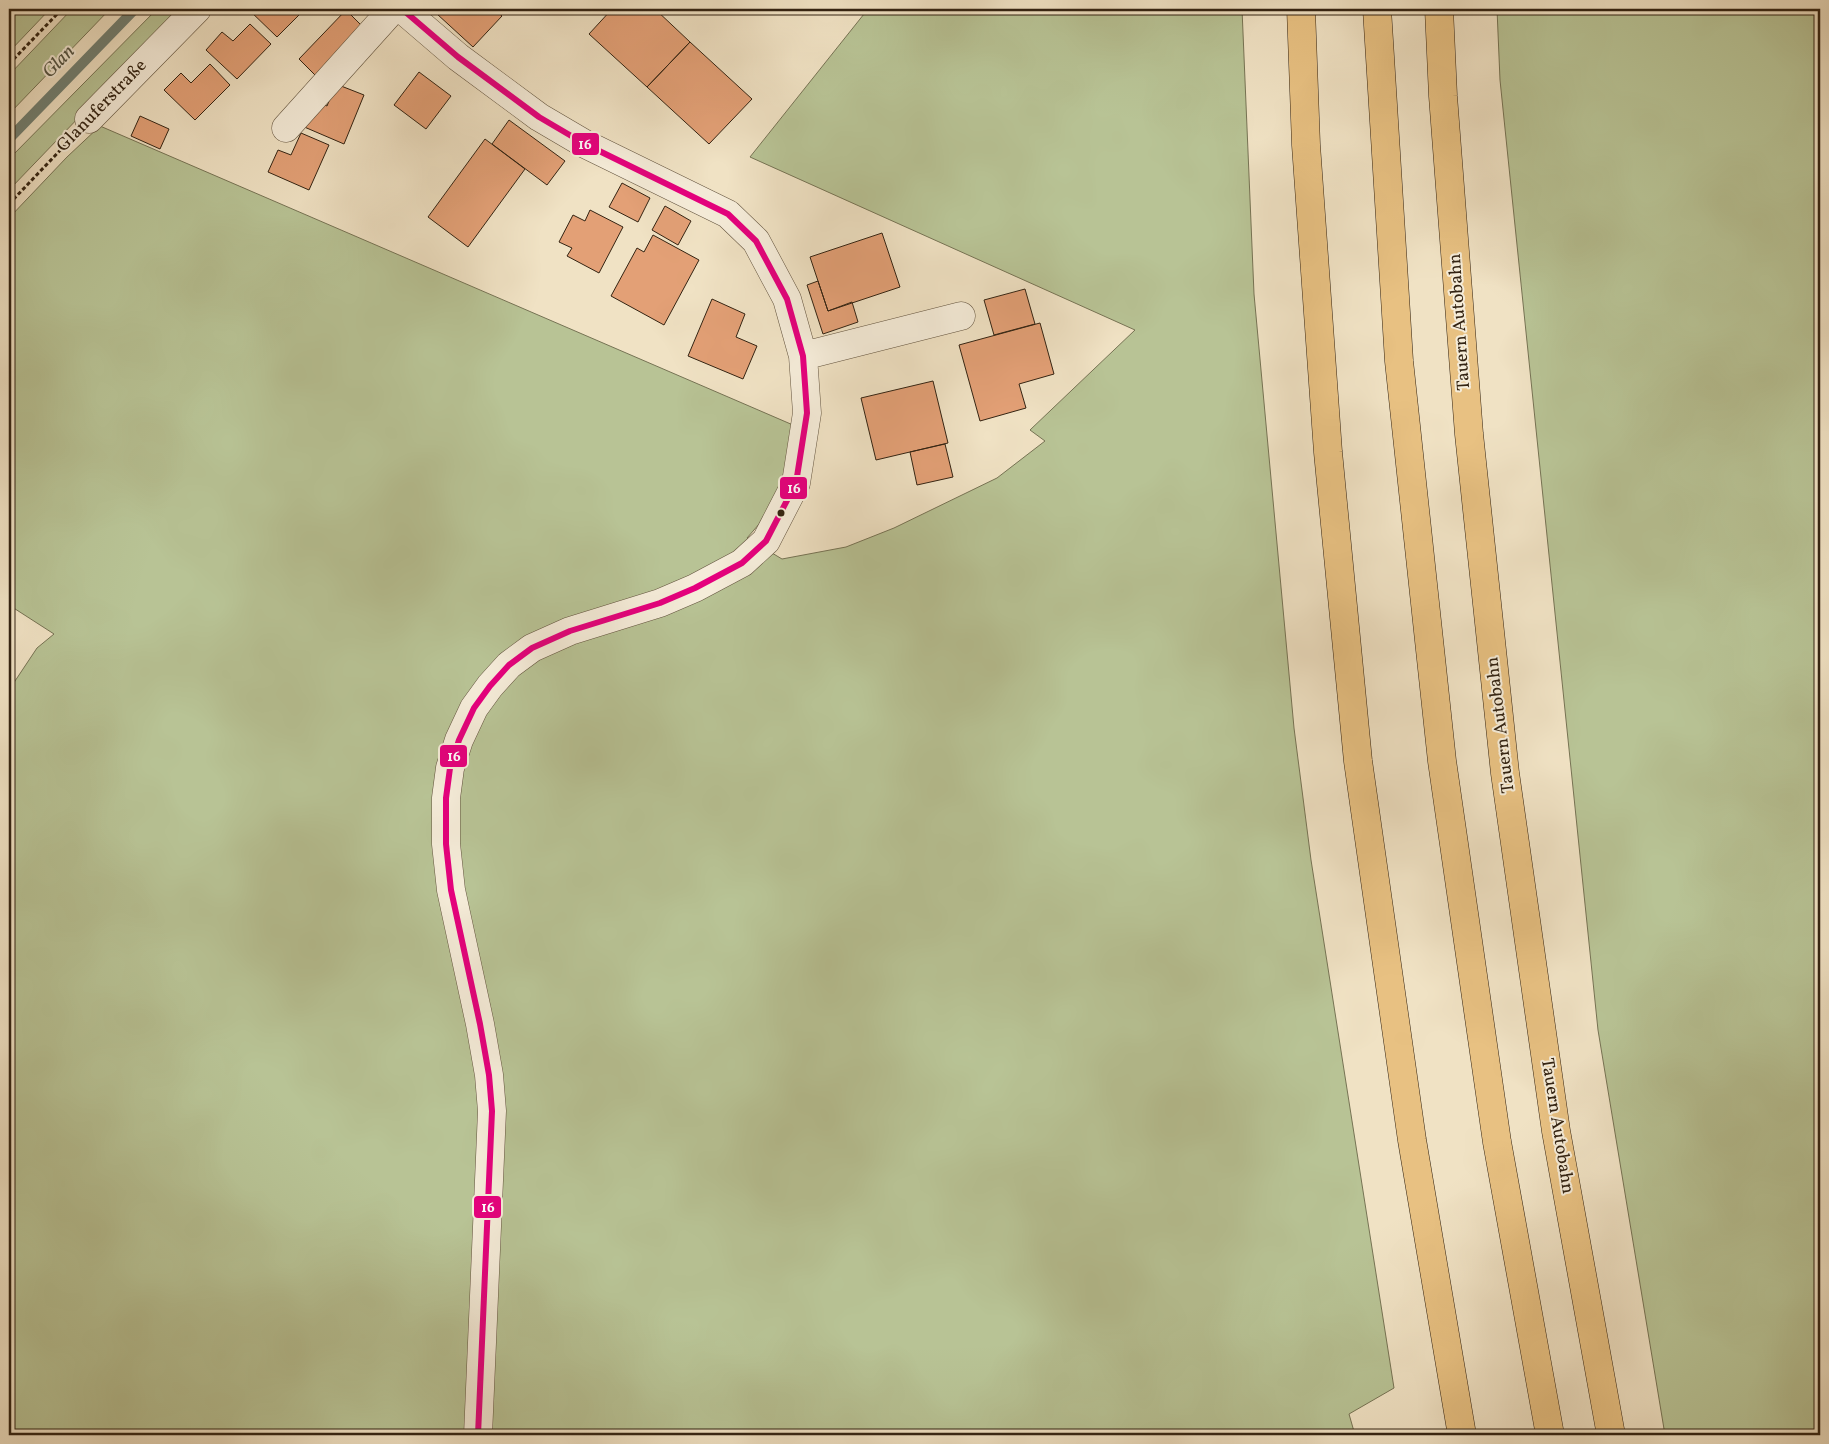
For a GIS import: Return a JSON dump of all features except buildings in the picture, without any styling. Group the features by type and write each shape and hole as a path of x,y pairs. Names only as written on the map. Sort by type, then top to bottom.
{"highway":[{"path":"1300,9 1306,145 1328,452 1358,761 1412,1140 1462,1435"},
{"path":"1377,9 1399,361 1442,761 1497,1142 1550,1435"},
{"name":"Tauern Autobahn","path":"1440,9 1443,96 1469,434 1505,773 1556,1131 1611,1435"}],"street":[{"name":"Glanuferstraße","path":"89,119 197,9"},
{"path":"286,128 393,9"},
{"path":"402,9 458,57 539,117 585,144 728,214 756,242 787,298 803,356 807,413 796,482 766,541 742,563 695,588 660,603 570,631 532,648 509,665 474,708 459,740 450,768 446,798 446,844 451,890 481,1032 492,1111 478,1435"},
{"path":"803,356 961,316"}],"path":[{"path":"9,64 62,9"},
{"name":"Glanuferstraße","path":"9,204 89,119"}],"green space":[{"path":"9,9 50,9 9,52"},
{"path":"72,9 110,9 9,114 9,75"},
{"path":"157,9 183,9 9,190 9,159"},
{"path":"868,9 1242,9 1254,294 1294,728 1311,860 1394,1388 1349,1414 1355,1435 9,1435 9,690 37,648 54,634 9,605 9,218 67,157 100,126 793,425 785,472 773,508 747,538 782,559 846,547 894,528 997,478 1045,441 1030,430 1135,330 750,157"},
{"path":"1497,9 1820,9 1820,1435 1665,1435 1598,1030 1500,80"}],"waterway":[{"name":"Glan","path":"9,139 135,9"}],"transit line":[{"name":"16","path":"402,9 458,57 539,117 585,144 728,214 756,241 787,299 803,356 807,413 796,483 766,541 742,563 695,588 660,603 570,631 532,648 509,665 490,686 474,708 459,740 450,768 446,798 446,844 451,890 489,1075 492,1111 478,1435"}]}
